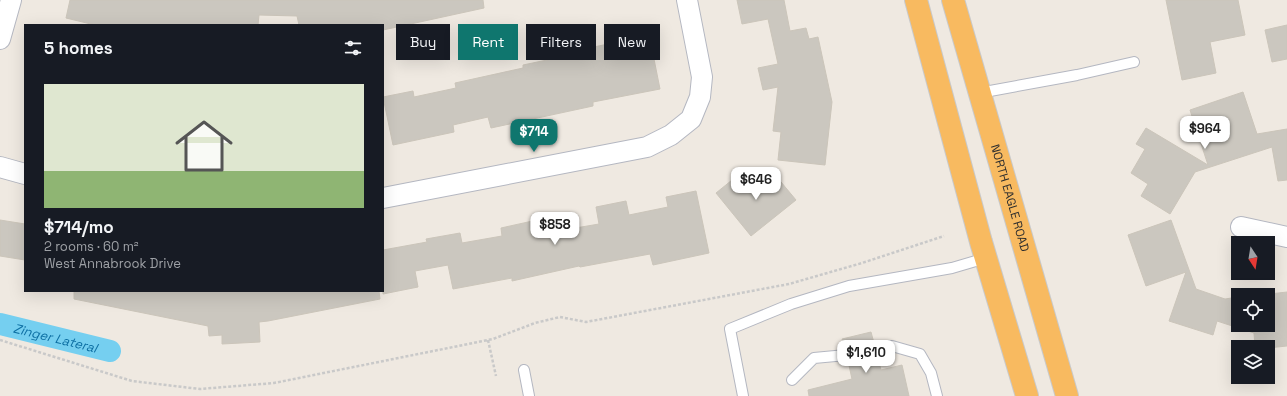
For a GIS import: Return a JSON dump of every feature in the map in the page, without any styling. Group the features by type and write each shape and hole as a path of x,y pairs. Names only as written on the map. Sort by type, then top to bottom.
{"highway":[{"path":"916,0 986,258 1027,396"},
{"name":"NORTH EAGLE ROAD","path":"953,0 1067,396"}],"street":[{"path":"0,39 12,0"},
{"path":"384,198 647,147 671,135 691,119 700,97 702,77 686,0"},
{"path":"0,167 24,174"},
{"path":"1241,227 1287,237"}],"lane":[{"path":"979,93 1134,62"},
{"path":"743,396 730,329 791,304 849,286 952,268 986,258"},
{"path":"875,349 892,346 920,354 931,373 937,396"},
{"path":"792,380 814,358 846,355"},
{"path":"524,370 529,396"}],"path":[{"path":"0,340 132,381 200,389 274,383 488,340 535,323 560,317 586,322 789,284 862,263 944,236"},
{"path":"488,340 496,376"}],"building":[{"path":"70,0 483,0 484,8 411,24 396,24 396,27 384,30 384,24 299,24 297,16 259,15 258,24 91,24 66,18"},
{"path":"737,0 784,0 790,31 806,28 809,39 818,37 832,102 825,165 778,160 781,132 773,131 778,87 763,90 758,68 778,64 768,19 742,24"},
{"path":"1166,0 1238,0 1245,35 1210,42 1216,73 1182,80"},
{"path":"1287,25 1287,59 1272,62 1265,30"},
{"path":"604,45 604,60 654,60 660,89 593,102 593,106 491,128 488,117 453,125 454,132 393,145 384,97 413,91 414,97 456,88 455,83 523,68 523,65 547,60 596,60 596,47"},
{"path":"1243,92 1257,134 1287,129 1287,180 1278,181 1272,147 1195,172 1170,214 1141,196 1148,184 1131,173 1145,149 1136,144 1146,128 1208,165 1190,110"},
{"path":"771,170 796,200 751,236 716,193 737,176 748,189"},
{"path":"696,191 709,253 653,265 650,254 579,266 512,281 512,278 453,289 448,265 415,271 418,287 383,294 384,250 427,242 426,239 460,233 462,243 502,236 501,228 555,216 558,231 599,224 596,207 626,201 629,215 668,207 666,197"},
{"path":"0,220 24,224 24,260 0,256"},
{"path":"1171,220 1196,289 1225,299 1231,298 1231,326 1217,321 1213,335 1169,321 1186,272 1146,286 1128,235"},
{"path":"74,292 379,292 380,299 259,322 260,342 222,344 222,335 209,336 208,326 74,299"},
{"path":"1287,292 1287,346 1275,347 1275,340 1254,340 1254,333 1251,332 1275,332 1275,293"},
{"path":"871,332 874,343 869,346 870,353 877,355 881,370 902,365 909,396 809,396 808,390 852,379 848,361 852,358 852,354 849,349 845,349 842,339"}],"waterway":[{"name":"Zinger Lateral","path":"0,324 110,351"}]}
